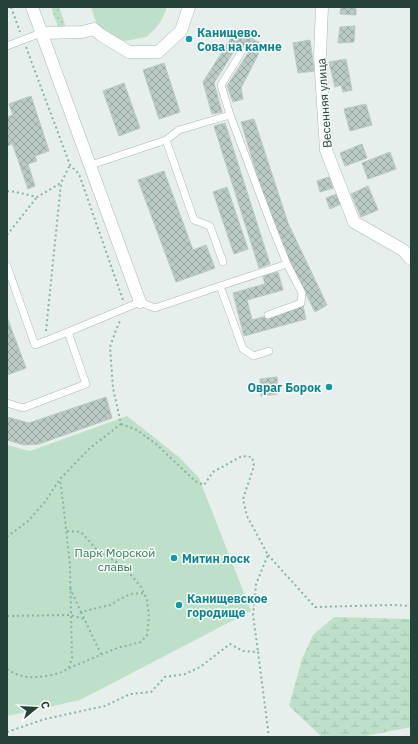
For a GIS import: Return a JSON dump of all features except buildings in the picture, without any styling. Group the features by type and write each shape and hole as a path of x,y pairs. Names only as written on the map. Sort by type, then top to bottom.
{"street":[{"path":"32,7 140,302"},
{"path":"42,33 82,32 94,29 129,52 158,52 181,31 189,7"},
{"name":"Весенняя улица","path":"322,7 320,56 326,150 354,222 403,250 411,259"}],"lane":[{"path":"7,46 42,33"},
{"path":"242,51 221,85 230,115 287,264 302,293 301,303 268,315"},
{"path":"91,165 166,140 179,130 230,115"},
{"path":"166,140 194,220 210,226 223,262"},
{"path":"7,266 35,345 140,302 155,308 287,264"},
{"path":"220,286 243,348 254,356 269,351"},
{"path":"7,403 23,408 86,384 68,332"}],"path":[{"path":"11,7 70,165 79,174 126,309 110,347 113,388 121,424"},
{"path":"45,341 61,183 70,165"},
{"path":"7,235 37,197 61,183"},
{"path":"7,191 37,197"},
{"path":"8,538 45,502 60,479 90,448 121,424"},
{"path":"121,424 137,430 156,444 194,481 204,485 213,472 242,456 252,457 254,466 243,499 247,516 268,555 315,607 411,606"},
{"path":"60,479 70,566 72,658 69,667 64,670"},
{"path":"7,669 17,675 27,677 46,676 117,648 141,642 146,635 149,617 147,600 128,572 120,564 99,552 81,532 66,531"},
{"path":"268,555 256,584 253,615 269,737"},
{"path":"70,587 101,654"},
{"path":"81,612 110,605 131,594 143,593"},
{"path":"7,616 70,615 84,618"},
{"path":"7,732 45,719 104,706 130,694 151,692 165,677 185,674 200,667 230,644 243,651 258,652"}],"green space":[{"path":"51,7 59,7 68,33 61,36"},
{"path":"91,7 166,7 166,10 161,21 146,37 125,41 115,39 97,25"},
{"name":"Парк Морской славы","path":"127,416 179,457 199,478 251,611 80,700 7,716 7,445 30,451"},
{"path":"334,617 411,619 411,727 361,737 322,737 289,706 302,659 313,635"}],"place":[{"name":"Канищево. Сова на камне","path":"189,39"},
{"name":"Овраг Борок","path":"329,387"},
{"name":"Митин лоск","path":"174,558"},
{"name":"Канищевское городище","path":"179,605"}]}
